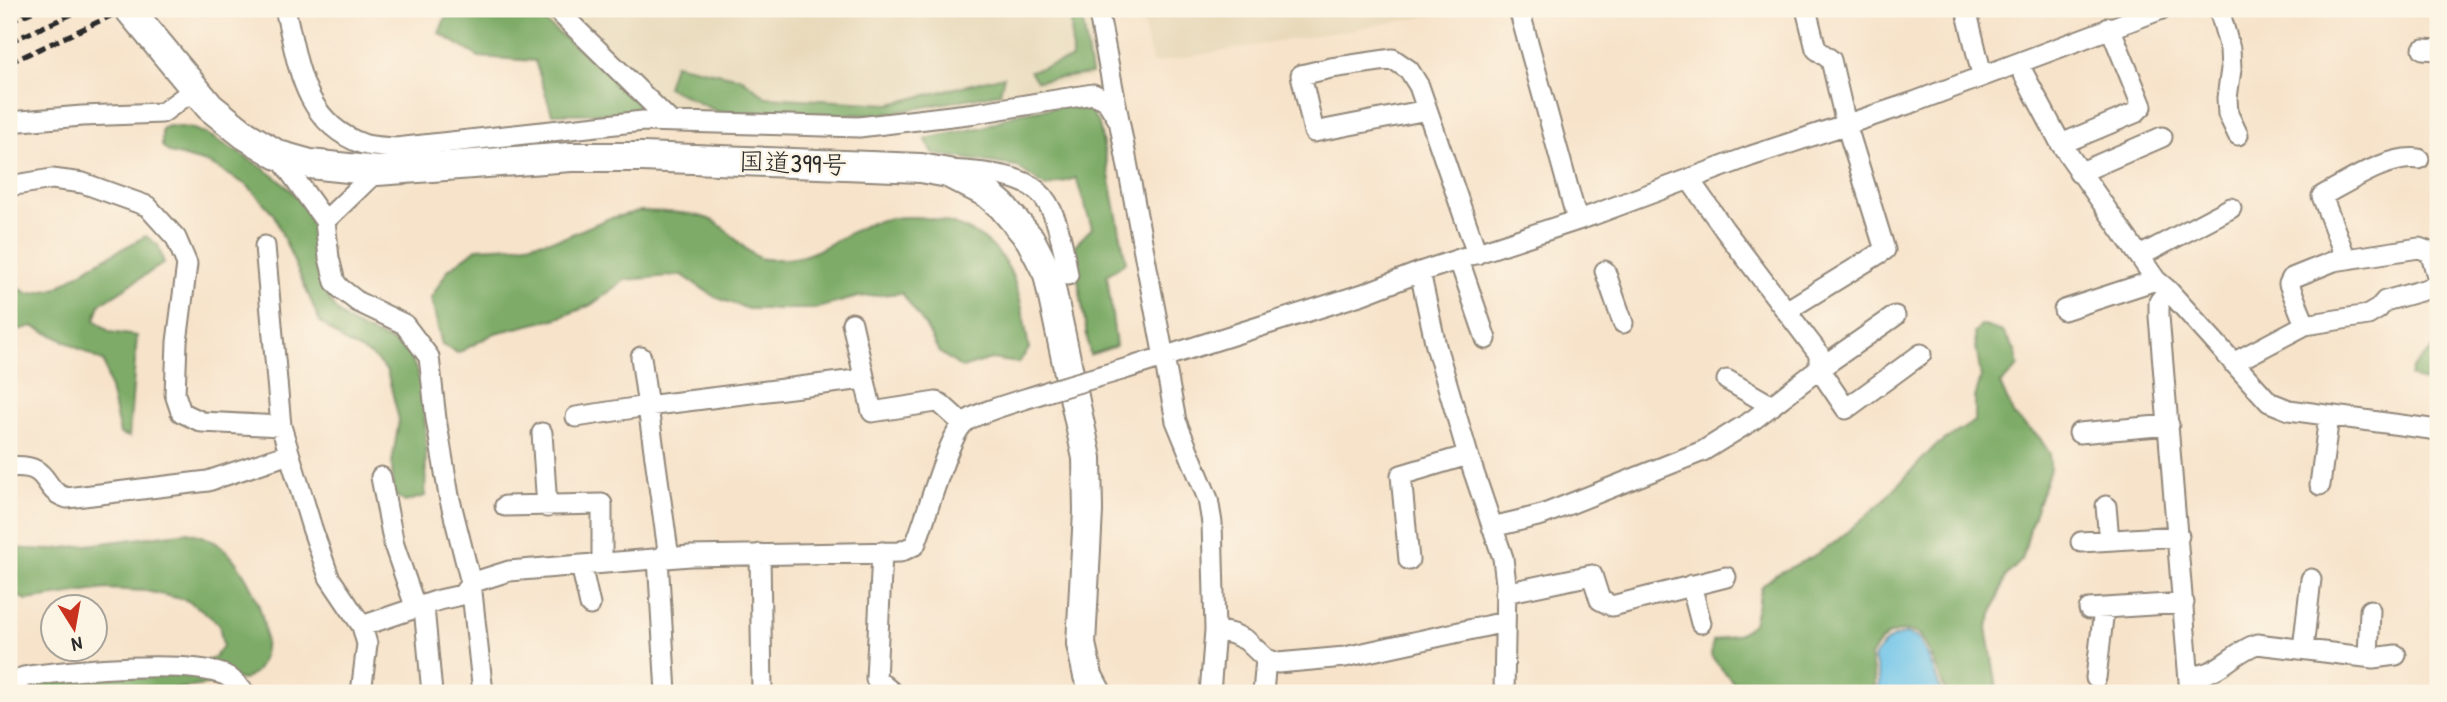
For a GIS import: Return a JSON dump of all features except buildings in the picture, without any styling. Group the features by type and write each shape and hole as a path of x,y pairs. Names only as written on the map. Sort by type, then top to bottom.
{"highway":[{"name":"国道399号","path":"129,9 210,107 245,135 278,155 310,164 377,171 571,157 921,168 948,173 969,183 1002,206 1030,239 1048,274 1087,458 1088,511 1081,645 1088,677 1097,693"}],"street":[{"path":"285,9 300,72 318,113 335,129 364,144 396,148 643,121 859,127 976,113 1093,94 1106,100 1119,121"},
{"path":"556,9 670,121"},
{"path":"1098,9 1176,421 1208,499 1212,523 1215,630 1210,693"},
{"path":"1786,311 1885,250 1846,124 1831,60 1816,49 1807,9"},
{"path":"1966,9 1982,75"},
{"path":"362,626 462,595 471,583 509,571 663,558 901,552 915,545 951,445 963,424 976,416 1363,294 1914,102 2162,9"},
{"path":"2219,9 2230,49 2228,114 2238,135"},
{"path":"1526,10 1577,220"},
{"path":"2061,144 2135,113 2142,107 2110,27"},
{"path":"1427,110 1314,132 1301,75 1393,59 1409,70 1419,86 1427,110 1468,257 1486,339"},
{"path":"2018,63 2079,173 2140,256 2162,285 2269,402 2289,410 2438,430"},
{"path":"9,122 162,113 187,79"},
{"path":"2079,173 2162,137"},
{"path":"343,167 364,144"},
{"path":"278,155 325,221 329,258 335,282 340,289 358,302 404,324 429,357 449,496 471,583 483,693"},
{"path":"2346,259 2322,196 2368,171 2407,157 2419,159"},
{"path":"921,168 998,173 1027,181 1046,199 1057,220 1068,275"},
{"path":"325,221 377,171"},
{"path":"9,186 52,179 83,183 147,206 176,238 187,264 177,342 174,394 181,412 202,422 281,426"},
{"path":"1689,179 1819,354 1819,369 1846,409 1921,354"},
{"path":"2140,256 2231,208"},
{"path":"265,246 281,426 330,577 362,626 367,644 361,693"},
{"path":"2305,325 2289,284 2292,278 2334,261 2420,248 2430,252 2438,279"},
{"path":"1605,271 1623,323"},
{"path":"1420,272 1436,346 1505,566 1504,693"},
{"path":"2064,310 2162,285"},
{"path":"2162,285 2159,316 2190,685"},
{"path":"2233,363 2305,325 2368,314 2378,309 2385,301 2438,286"},
{"path":"1492,527 1542,515 1703,451 1753,420 1819,369 1895,316"},
{"path":"852,323 872,412 936,402 963,424"},
{"path":"641,357 663,558 666,693"},
{"path":"576,417 864,380"},
{"path":"1727,380 1772,405"},
{"path":"2320,485 2329,416"},
{"path":"2079,433 2169,425"},
{"path":"542,433 547,507"},
{"path":"9,467 36,470 56,494 66,498 208,481 289,454"},
{"path":"1409,561 1401,475 1468,455"},
{"path":"381,477 394,545 420,608 432,693"},
{"path":"505,506 602,504 603,563"},
{"path":"2106,506 2109,540"},
{"path":"2081,542 2179,536"},
{"path":"882,552 876,679 893,693"},
{"path":"760,554 762,693"},
{"path":"582,565 590,605"},
{"path":"1505,593 1592,575 1600,600 1612,606 1726,576"},
{"path":"2303,649 2311,579"},
{"path":"1692,585 1701,623"},
{"path":"2096,678 2096,609 2184,603"},
{"path":"2368,657 2370,610"},
{"path":"1215,630 1246,640 1266,659 1278,663 1345,657 1505,622"},
{"path":"2190,685 2248,647 2257,644 2368,657 2396,655"},
{"path":"1263,693 1266,659"},
{"path":"10,693 23,677 29,676 176,667 209,670 226,676 244,693"}],"path":[{"path":"9,603 9,628"}],"shaded area":[{"path":"529,9 1088,9 1098,67 1091,78 875,119 657,113"},
{"path":"1140,9 1471,9 1152,63"}],"green space":[{"path":"449,9 529,9 657,113 552,114 535,61 479,57 439,33"},
{"path":"1071,9 1081,9 1091,74 1037,81 1030,71 1072,59"},
{"path":"674,64 741,78 766,97 890,104 1004,76 1000,93 880,115 718,112 667,87"},
{"path":"1065,106 1090,111 1099,124 1126,262 1107,275 1116,346 1090,355 1073,247 1092,228 1076,178 1046,187 1016,166 934,154 925,139 983,127 1019,113"},
{"path":"168,126 206,134 265,169 288,187 306,210 312,223 323,282 335,309 354,325 389,340 408,354 420,383 423,402 426,443 425,496 405,502 393,494 392,463 399,420 387,371 371,355 346,343 320,322 273,213 248,186 210,164 170,153 162,146 162,129"},
{"path":"640,211 684,213 709,219 752,254 767,259 806,255 866,225 887,219 929,218 969,230 1000,254 1009,269 1021,306 1029,349 1018,363 991,359 962,368 939,352 926,327 902,293 858,297 814,309 748,309 715,297 682,275 625,280 591,305 558,318 495,333 458,353 442,345 431,298 448,270 477,248 515,246 563,238 607,219"},
{"path":"146,236 158,245 164,263 100,304 95,320 110,332 137,336 129,437 120,434 104,362 32,326 9,333 9,283 29,294 55,289 92,265"},
{"path":"1981,325 2003,332 2015,350 2018,367 2000,384 2014,416 2039,437 2050,454 2050,469 2022,560 2006,576 1987,628 1997,688 2001,693 1946,693 1920,635 1904,631 1890,634 1870,657 1875,693 1742,693 1711,656 1713,641 1740,633 1753,624 1762,586 1775,575 1834,543 1881,503 1935,446 1975,421 1975,398 1981,378 1974,333"},
{"path":"2438,344 2438,382 2420,381 2410,376 2412,368"},
{"path":"188,532 214,542 222,547 242,571 259,605 265,641 257,670 244,680 223,676 206,685 145,693 9,693 9,682 192,667 214,658 223,646 219,624 186,600 146,591 106,589 70,594 38,594 38,598 27,600 9,593 9,548 48,550"}],"water":[{"path":"1906,634 1918,638 1942,693 1879,693 1874,658 1887,642"}],"railway":[{"path":"9,21 40,9"},
{"path":"9,42 84,9"},
{"path":"9,63 126,9"}]}
